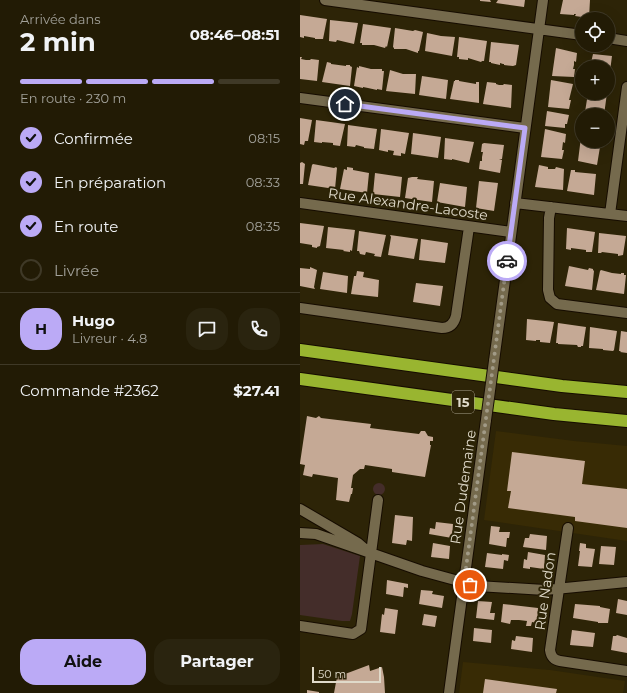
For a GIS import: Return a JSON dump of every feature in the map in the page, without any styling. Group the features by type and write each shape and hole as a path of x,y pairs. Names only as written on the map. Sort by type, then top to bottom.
{"highway":[{"name":"15","path":"300,350 562,386 627,392"},
{"name":"15","path":"300,379 548,413 627,421"}],"street":[{"path":"325,0 575,34"},
{"name":"Rue Dudemaine","path":"449,693 543,0"},
{"path":"615,39 627,41"},
{"path":"610,214 627,87"},
{"path":"300,98 525,128"},
{"name":"Rue Alexandre-Lacoste","path":"300,203 511,232"},
{"path":"515,203 627,216"},
{"path":"551,207 549,218 548,290 551,300 560,305 627,313"},
{"path":"300,308 442,328 449,327 454,322 456,316 469,227"},
{"path":"300,626 353,634 360,631 362,626 378,500"},
{"path":"300,509 358,543 371,554"},
{"name":"Rue Nadon","path":"568,528 550,650 553,658 560,661 627,671"},
{"path":"300,533 316,534 422,571 473,586 504,589 545,590 627,582"}],"shaded area":[{"path":"496,431 627,446 627,541 484,520"},
{"path":"377,483 381,483 385,489 381,495 377,495 373,491 373,487"},
{"path":"323,544 360,556 350,621 300,615 300,545"},
{"path":"463,662 550,670 625,681 623,693 459,693"}],"building":[{"path":"490,0 491,2 480,1"},
{"path":"498,0 525,0 524,7 496,3"},
{"path":"563,0 590,0 589,12 575,12 574,15 560,14"},
{"path":"300,15 327,19 323,39 315,39 304,36 304,38 300,37"},
{"path":"330,20 358,23 354,44 337,40 336,42 329,41"},
{"path":"363,24 391,28 387,47 362,45 362,43 360,43"},
{"path":"395,28 423,32 418,53 406,49 394,49"},
{"path":"427,33 455,37 452,56 425,51"},
{"path":"459,37 487,41 484,61 481,62 468,58 468,60 459,59 459,57 457,57"},
{"path":"491,42 519,45 516,65 504,65 500,63 500,65 489,62"},
{"path":"556,48 577,53 573,69 575,69 574,77 552,76"},
{"path":"593,54 612,56 611,60 592,60"},
{"path":"300,57 302,57 301,59 306,60 319,60 317,81 300,79"},
{"path":"327,62 346,66 350,65 352,67 350,86 322,82"},
{"path":"359,66 371,69 382,69 382,71 384,71 382,90 354,86 357,67 359,68"},
{"path":"390,70 403,74 416,74 415,94 386,91"},
{"path":"422,76 448,80 446,99 419,95"},
{"path":"455,80 476,84 476,82 479,82 479,103 450,99"},
{"path":"551,80 573,84 569,100 571,100 569,109 548,107"},
{"path":"487,82 496,83 499,85 512,85 511,108 483,104"},
{"path":"587,100 606,100 605,108 586,108"},
{"path":"547,111 569,115 565,128 545,126"},
{"path":"300,118 312,120 308,141 305,141 304,145 300,144"},
{"path":"316,120 345,124 340,146 333,145 333,143 314,142"},
{"path":"348,125 377,129 374,149 356,145 355,147 347,146"},
{"path":"381,129 409,133 405,154 401,153 401,156 393,155 394,151 388,150 388,152 379,150"},
{"path":"545,129 566,134 565,143 563,142 562,150 564,150 562,159 541,157"},
{"path":"413,133 441,137 438,158 411,154"},
{"path":"445,138 474,142 469,163 452,159 444,159"},
{"path":"482,144 504,145 502,159 499,159 502,160 500,173 479,169 480,161 482,161"},
{"path":"580,148 600,148 597,165 578,161"},
{"path":"302,162 305,164 303,184 300,184 300,163"},
{"path":"313,164 337,168 335,189 308,185"},
{"path":"539,165 548,167 548,169 555,169 556,167 564,169 563,190 535,187"},
{"path":"347,167 353,168 353,170 369,173 367,193 340,189 344,169 347,170"},
{"path":"571,170 575,170 575,172 596,174 594,195 567,191"},
{"path":"375,173 402,177 400,197 373,194"},
{"path":"412,177 434,181 432,202 405,198 408,178"},
{"path":"479,181 498,183 494,211 476,208"},
{"path":"440,183 467,187 465,207 437,202"},
{"path":"300,223 324,226 320,246 317,248 312,247 312,245 300,243"},
{"path":"328,227 355,230 352,251 350,250 350,252 326,248"},
{"path":"567,228 595,232 592,252 571,248 571,250 566,249"},
{"path":"359,231 386,235 381,257 374,256 375,254 366,252 365,255 360,254 359,251 357,251"},
{"path":"599,233 626,236 623,255 618,256 618,254 598,253"},
{"path":"390,235 418,239 414,259 388,255"},
{"path":"421,239 448,243 445,263 419,260"},
{"path":"569,266 588,270 589,268 593,269 592,290 565,286"},
{"path":"310,267 317,270 314,287 315,289 300,286 300,268 310,269"},
{"path":"601,270 612,273 624,273 624,275 626,275 624,294 596,290"},
{"path":"357,271 364,272 363,277 379,280 378,297 351,294 354,276 356,276"},
{"path":"323,272 348,276 347,293 320,289"},
{"path":"416,283 443,286 440,306 413,302"},
{"path":"527,319 554,322 550,343 540,342 540,340 526,340"},
{"path":"558,323 586,327 583,346 578,347 577,345 556,343"},
{"path":"590,327 617,331 613,351 589,348"},
{"path":"621,331 627,332 627,353 619,351"},
{"path":"307,416 316,418 319,416 321,418 371,424 370,428 419,434 421,431 425,431 428,436 433,437 433,441 430,441 431,445 425,477 392,472 392,469 365,465 364,469 360,469 353,475 351,488 353,488 349,502 336,500 338,478 313,474 312,477 303,475 305,465 300,463"},
{"path":"512,452 585,461 582,484 627,489 627,528 575,521 575,517 508,508 511,491 507,491"},
{"path":"395,515 413,517 412,541 407,540 406,545 392,543"},
{"path":"436,522 453,524 452,538 429,534 430,528 435,529"},
{"path":"491,526 500,527 499,532 510,532 509,538 507,538 506,547 489,544"},
{"path":"530,534 547,536 546,550 523,547 525,538 529,538"},
{"path":"433,543 450,546 449,559 431,557"},
{"path":"580,543 586,544 586,548 595,549 592,567 578,566"},
{"path":"601,546 616,547 614,565 599,564"},
{"path":"528,552 545,555 544,569 530,567 530,569 523,568 524,559 527,560"},
{"path":"487,553 509,555 508,561 504,560 503,569 485,567"},
{"path":"387,580 408,584 408,588 404,587 403,597 386,594"},
{"path":"421,590 433,591 432,594 444,596 442,608 419,604"},
{"path":"618,599 627,601 627,615 616,613"},
{"path":"478,601 492,602 490,613 495,613 494,620 476,618"},
{"path":"503,604 538,608 537,623 532,622 531,626 526,626 527,621 511,620 510,624 501,622"},
{"path":"575,604 600,606 610,609 608,623 598,623 573,618"},
{"path":"385,608 398,610 395,634 380,632 382,614 384,615"},
{"path":"424,614 437,616 435,627 422,625"},
{"path":"474,628 492,630 491,643 473,641"},
{"path":"572,630 595,633 593,647 570,645"},
{"path":"617,635 627,638 627,653 611,650 613,636"},
{"path":"516,636 533,638 532,652 511,649 512,640 515,641"},
{"path":"369,665 370,671 382,667 385,693 334,693 337,677"},
{"path":"485,679 557,689 556,693 483,693"},
{"path":"307,690 319,692 319,693 307,693"}],"way so far":[{"path":"470,585 464,583 507,261"}],"route":[{"path":"345,104 525,128 507,261"}]}
